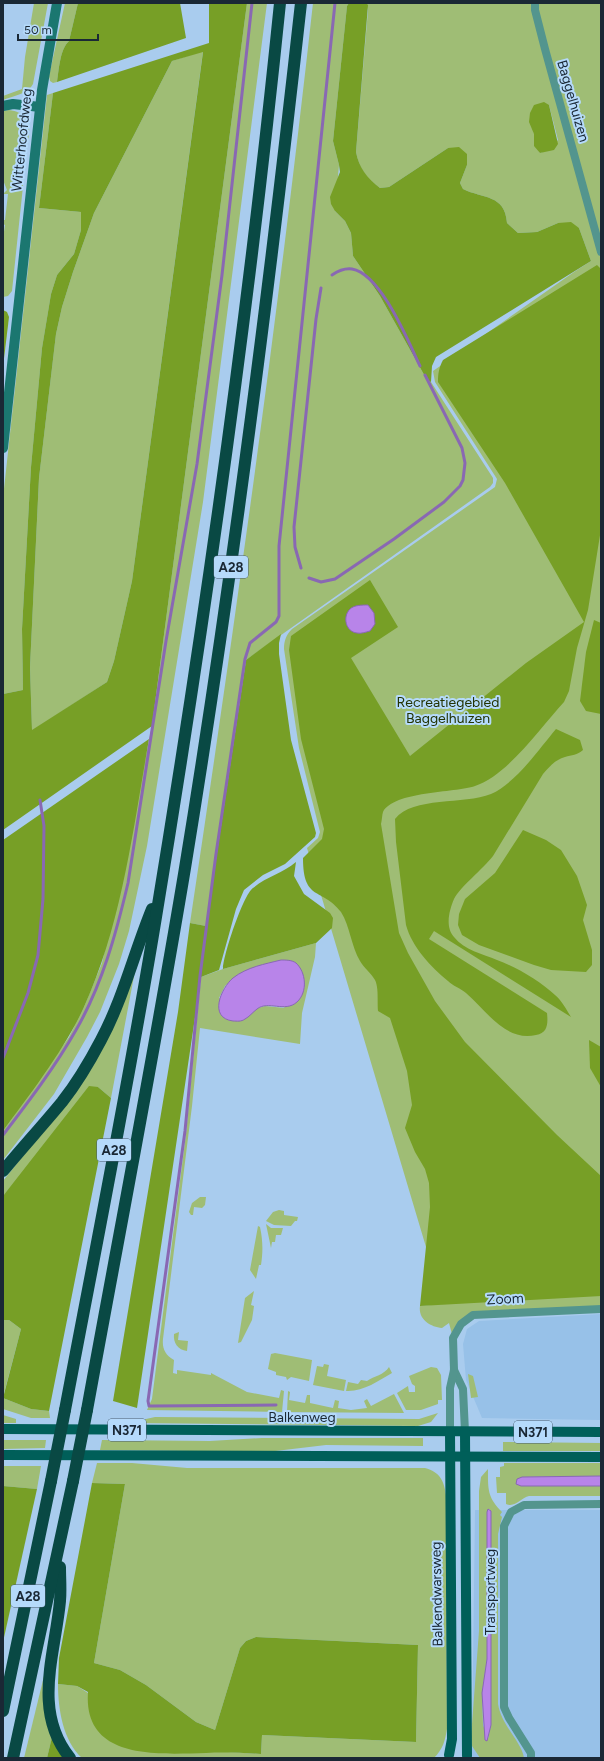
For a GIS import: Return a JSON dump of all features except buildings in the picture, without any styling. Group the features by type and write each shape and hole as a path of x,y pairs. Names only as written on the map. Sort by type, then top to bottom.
{"highway":[{"name":"A28","path":"3,1711 66,1410 135,1039 160,890 220,498 267,134 280,3"},
{"name":"A28","path":"13,1758 87,1410 141,1120 184,875 241,500 301,3"},
{"name":"A28","path":"3,1171 63,1101 98,1046 124,989 140,939 160,890"},
{"name":"A28","path":"60,1542 60,1601 49,1677 48,1702 54,1734 70,1758"}],"main road":[{"name":"Balkenweg","path":"3,1429 601,1432"},
{"name":"Balkendwarsweg","path":"446,1757 452,1739 450,1432"},
{"name":"Zoom","path":"465,1432 466,1457"},
{"name":"N371","path":"3,1455 601,1457"},
{"path":"446,1757 469,1757 466,1457"}],"street":[{"name":"Witterhoofdweg","path":"3,448 40,106 48,50 57,3"},
{"name":"Baggelhuizen","path":"535,3 535,10 545,49 601,252"},
{"path":"3,106 12,104 40,106"},
{"name":"Zoom","path":"450,1432 450,1388 454,1370 453,1338 460,1324 473,1315 601,1309"},
{"name":"Zoom","path":"454,1370 463,1389 465,1432"},
{"name":"Transportweg","path":"531,1758 531,1753 508,1718 504,1707 504,1526 511,1512 524,1505 601,1504"}],"shaded area":[{"path":"368,605 374,613 375,624 370,631 360,633 353,632 346,624 346,616 348,612 354,607"},
{"path":"281,960 289,960 296,963 302,971 304,977 304,988 301,998 292,1005 282,1007 261,1007 244,1020 233,1021 225,1019 219,1009 219,1002 224,989 233,978 250,969"},
{"path":"601,1314 601,1420 482,1418 466,1380 463,1344 467,1329 479,1321"},
{"path":"601,1476 601,1486 521,1486 516,1484 517,1479 522,1477"},
{"path":"488,1509 491,1511 491,1725 487,1741 485,1740 482,1693 487,1659"},
{"path":"475,1510 601,1510 601,1758 469,1758 472,1742"}],"green space":[{"path":"34,3 48,3 33,84 28,90 3,100 3,96 22,89 25,57"},
{"path":"65,3 78,3 69,41 64,49 59,65 57,82 53,83 50,81 49,76"},
{"path":"78,3 180,3 186,38 57,82 59,65 64,49 69,41"},
{"path":"209,3 247,3 152,726 3,830 3,694 23,690 22,629 31,467 42,348 51,294 57,275 74,254 81,230 81,212 39,208 53,93 209,43","holes":["203,52 132,581 114,661 107,682 32,730 30,667 39,478 56,334 62,307 94,213 172,61"]},
{"path":"247,3 267,3 203,502 147,846 129,931 119,964 100,1012 54,1094 3,1160 3,1131 69,1037 84,1007 102,963 152,726"},
{"path":"313,3 349,3 347,6 333,141 339,165 335,211 345,221 351,233 353,256 380,296 427,380 431,382 493,478 493,483 490,487 246,660 206,926 190,923 256,464 286,234"},
{"path":"349,3 366,3 368,5 356,152 361,168 371,180 380,188 389,187 448,148 459,147 467,154 467,165 460,183 463,189 497,202 502,207 507,223 518,233 537,232 558,223 571,222 579,228 591,261 436,357 432,366 431,382 427,380 380,296 353,256 351,233 345,221 335,211 331,204 330,197 340,172 333,141 347,6"},
{"name":"Recreatiegebied Baggelhuizen","path":"366,3 601,3 601,1309 473,1315 453,1338 449,1323 442,1328 433,1326 426,1322 421,1315 420,1306 443,1304 307,848 318,838 320,832 299,748 284,643 292,629 495,487 497,479 435,382 433,371 591,261 579,228 558,223 537,232 518,233 507,223 502,207 497,202 463,189 460,183 467,165 448,148 389,187 380,188 367,177 359,164 356,152 368,10","holes":["549,105 558,140 548,150 540,153 533,130"]},
{"path":"203,51 132,581 114,661 107,682 32,731 30,667 39,478 56,334 62,307 94,213 172,61"},
{"path":"53,93 39,208 81,212 81,230 74,254 57,275 51,294 42,348 31,467 22,629 23,690 3,694 3,498 47,95"},
{"path":"544,102 549,105 558,144 554,150 540,153 534,146 534,134 529,122 530,113 534,105"},
{"path":"9,110 20,113 26,118 29,125 29,134 22,170 23,186 12,291 8,296 3,297 3,238 5,225 3,224 3,220 5,220 8,194 3,194 7,190 3,180 3,111"},
{"path":"597,265 601,269 601,529 588,610 577,648 569,691 564,702 523,750 499,772 475,786 411,796 399,800 389,805 383,812 381,824 399,933 408,953 435,1001 465,1042 557,1135 601,1176 601,1296 420,1306 430,1207 429,1183 425,1169 415,1152 405,1128 412,1105 407,1071 390,1018 378,1011 375,980 362,964 354,949 341,912 334,904 310,888 306,881 303,858 322,839 324,829 301,739 289,650 291,636 370,580 398,627 351,658 410,756 526,663 584,622 505,483 438,382 438,379 443,360"},
{"path":"3,310 7,312 9,317 3,367"},
{"path":"594,620 601,623 601,714 586,711 580,701 586,652"},
{"path":"281,634 279,654 291,740 316,833 315,837 285,864 263,875 244,890 236,909 219,970 201,977 137,1408 113,1401 178,1012 190,923 206,926 246,660"},
{"path":"556,729 580,740 583,750 577,754 558,760 543,774 493,856 457,894 451,909 449,924 451,933 463,945 512,966 528,975 557,997 571,1017 434,931 429,939 547,1013 547,1024 545,1030 540,1034 525,1036 515,1034 497,1023 466,993 450,983 417,949 406,925 396,842 395,819 403,812 414,807 480,797 491,794 500,789 518,774"},
{"path":"149,739 125,876 108,942 97,975 84,1007 67,1039 3,1131 3,840"},
{"path":"523,830 546,840 561,850 577,876 587,905 583,920 592,950 592,965 586,972 551,970 534,965 479,945 462,935 458,925 459,914 465,899 495,873"},
{"path":"296,862 294,876 304,894 330,913 333,918 332,928 316,943 223,969 226,952 234,926 249,893 258,884"},
{"path":"316,943 315,957 302,1013 300,1044 200,1028 163,1345 166,1354 174,1360 173,1373 177,1374 177,1370 211,1375 211,1373 247,1392 279,1398 281,1390 284,1391 282,1412 147,1410 152,1399 186,1134 201,977 223,969","holes":["234,978 285,1008 265,1006 258,1008 219,998 225,986"]},
{"path":"135,971 111,1098 98,1087 3,1196 3,1181 57,1113"},
{"path":"589,1040 601,1047 601,1087 590,1068"},
{"path":"89,1086 98,1087 111,1098 49,1411 31,1409 3,1398 21,1329 9,1320 3,1320 3,1196"},
{"path":"200,1197 206,1197 205,1205 202,1208 194,1207 193,1215 191,1215 189,1212 192,1203"},
{"path":"279,1210 284,1211 284,1215 298,1217 297,1221 295,1221 291,1226 274,1225 266,1221 273,1212"},
{"path":"266,1224 271,1228 283,1228 281,1235 276,1235 275,1242 272,1242 271,1248"},
{"path":"258,1226 260,1227 261,1232 262,1251 261,1265 259,1265 256,1279 250,1270"},
{"path":"254,1291 251,1305 254,1306 252,1320 241,1342 238,1343 245,1298"},
{"path":"3,1320 9,1320 21,1329 3,1397"},
{"path":"179,1332 178,1340 188,1341 187,1351 179,1348 175,1343 174,1334"},
{"path":"275,1353 312,1360 309,1381 291,1377 287,1380 286,1377 276,1375 276,1372 268,1369 271,1354"},
{"path":"324,1364 329,1365 327,1376 346,1380 344,1391 313,1385 317,1366 323,1367"},
{"path":"389,1367 392,1373 376,1382 358,1390 346,1391 348,1382 358,1384 361,1380 367,1381 382,1374"},
{"path":"431,1367 437,1368 441,1375 442,1400 438,1400 438,1404 421,1410 406,1410 397,1393 408,1386 409,1392 415,1392 415,1386 412,1384 409,1376"},
{"path":"468,1374 473,1376 478,1397 471,1398"},
{"path":"288,1391 290,1392 289,1400 305,1403 307,1395 310,1395 310,1403 333,1408 335,1400 339,1401 338,1408 351,1410 367,1408 364,1401 367,1399 371,1406 394,1394 404,1413 287,1412"},
{"path":"3,1398 31,1409 49,1411 50,1418 31,1418 3,1409"},
{"path":"438,1413 431,1422 418,1426 128,1423 155,1417 419,1419"},
{"path":"3,1415 16,1419 16,1423 3,1423"},
{"path":"262,1438 423,1438 423,1446 326,1445 267,1452 100,1450 102,1440 210,1441"},
{"path":"3,1440 46,1440 45,1448 3,1449"},
{"path":"503,1442 601,1443 601,1451 503,1451"},
{"path":"97,1463 132,1463 187,1468 425,1468 438,1475 444,1485 446,1495 447,1729 443,1745 437,1755 434,1758 82,1758 70,1743 66,1734 59,1704 58,1684 77,1686 88,1693 88,1699 228,1752 261,1754 262,1735 416,1742 418,1645 256,1637 246,1641 240,1648 215,1730 196,1722 146,1685 120,1670 94,1663 125,1484 92,1483"},
{"path":"504,1463 601,1463 601,1476 522,1477 521,1486 601,1486 601,1496 529,1496 515,1504 506,1504 506,1493 497,1493 496,1477 500,1477 500,1467 504,1466"},
{"path":"3,1466 41,1466 37,1489 3,1486"},
{"path":"488,1469 489,1492 493,1502 502,1512 500,1515 502,1517 498,1534 498,1704 503,1719 520,1746 524,1758 480,1758 472,1746 471,1737 479,1631 479,1491 481,1477","holes":["490,1509 491,1725 488,1739 483,1725 482,1693 487,1659 487,1512"]},
{"path":"92,1483 125,1484 94,1663 120,1670 146,1685 196,1722 215,1730 240,1648 246,1641 256,1637 418,1645 416,1742 262,1735 261,1754 167,1754 128,1749 111,1742 98,1731 90,1714 88,1692 77,1686 58,1684 59,1658"},
{"path":"3,1486 37,1489 3,1642"},
{"path":"44,1676 52,1737 47,1758 24,1758"},
{"path":"52,1737 63,1758 47,1758"}],"waterway":[{"path":"3,1135 51,1071 85,1013 101,977 107,959 128,883 166,641 197,464 222,275 252,3"},
{"path":"276,1405 149,1406 148,1401 185,1131 200,976 216,854 245,659 250,643 276,622 279,616 279,546 335,3"},
{"path":"332,275 342,270 352,269 363,274 373,283 383,295 392,310 420,366"},
{"path":"301,568 295,547 294,527 316,319 321,288"},
{"path":"309,578 321,582 335,579 394,539 444,502 460,486 463,480 465,463 462,448 425,375"},
{"path":"3,1058 28,993 38,955 43,899 44,826 40,800"}]}
